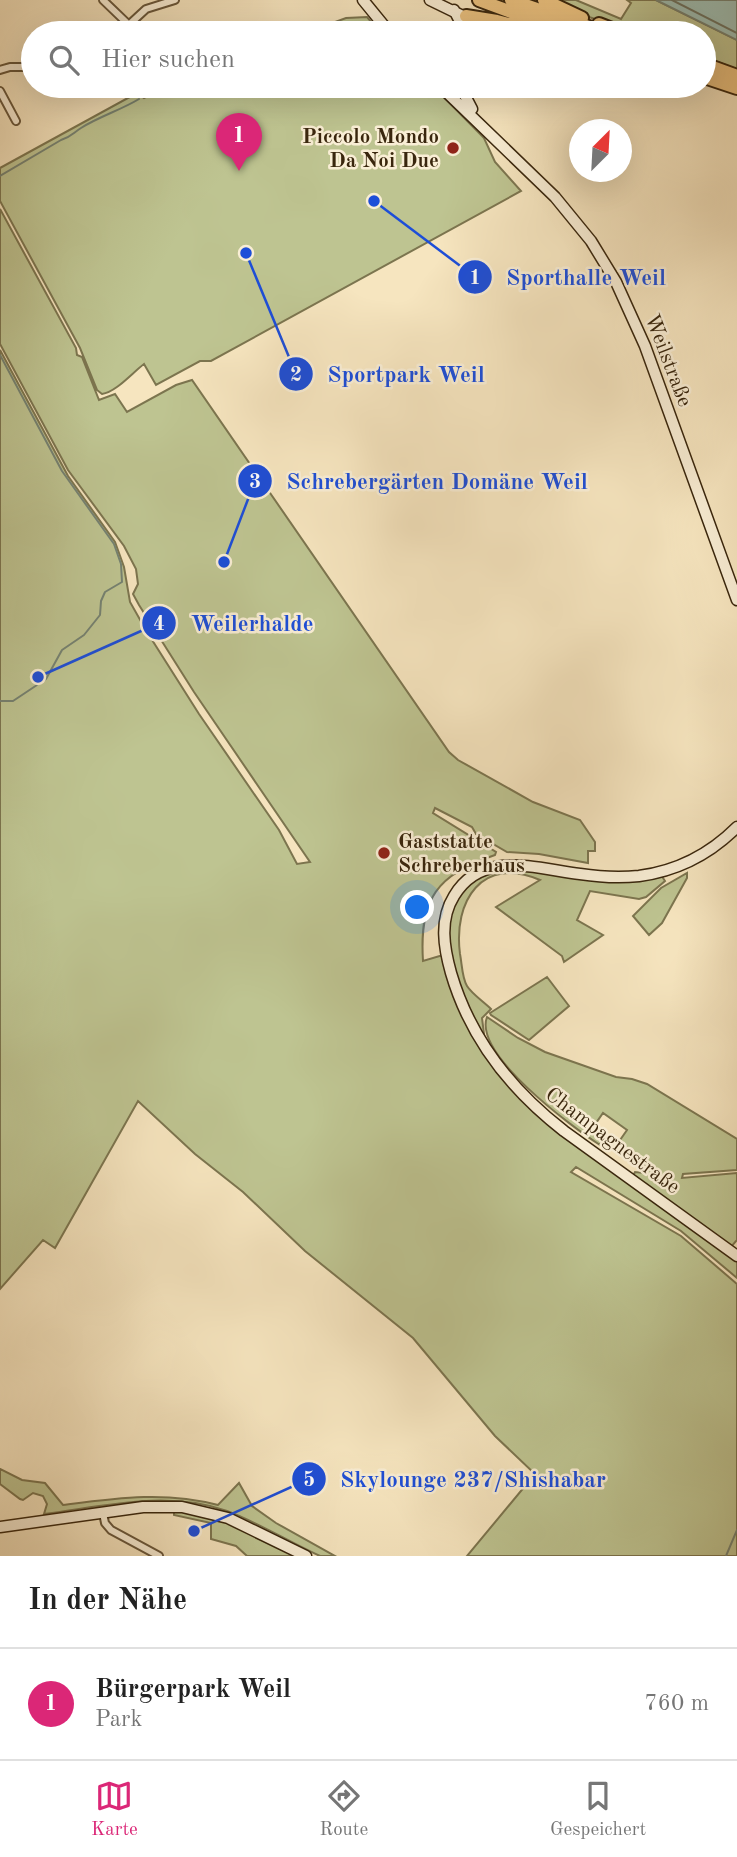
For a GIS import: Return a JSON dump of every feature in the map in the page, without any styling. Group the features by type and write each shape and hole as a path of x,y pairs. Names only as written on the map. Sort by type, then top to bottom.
{"highway":[{"path":"479,0 536,21"},
{"path":"510,0 571,21"},
{"path":"544,0 594,21"},
{"path":"460,13 495,21"},
{"path":"716,68 737,76"},
{"path":"716,81 737,88"}],"main road":[{"path":"363,0 380,21"},
{"path":"430,0 472,21"},
{"path":"460,13 462,21"},
{"name":"Weilstraße","path":"451,98 489,131"},
{"path":"454,98 455,102"},
{"name":"Weilstraße","path":"461,98 573,218 596,248 616,282 645,346 737,600"},
{"path":"466,98 472,110"},
{"name":"Champagnestraße","path":"737,827 694,859 677,867 648,874 595,876 513,865 484,870 469,879 457,891 446,912 444,933 449,967 464,1008 489,1054 517,1089 564,1131 737,1256"},
{"path":"0,1527 159,1506 206,1511 239,1522 306,1556"}],"street":[{"path":"103,0 125,21"},
{"path":"133,21 149,7 175,0"},
{"path":"0,70 21,67"},
{"path":"0,91 16,121"},
{"path":"103,1513 109,1529 159,1556"}],"green space":[{"path":"551,0 576,0 621,19 631,3 627,0 656,0 699,21 601,21"},
{"path":"367,17 370,21 338,21"},
{"path":"716,30 737,40 737,69 716,61"},
{"path":"128,98 445,98 484,138 495,162 521,191 211,361 200,361 156,385 144,364 118,386 102,394 97,390 80,348 0,201 0,168"},
{"path":"0,209 76,348 77,355 82,357 99,400 115,394 127,412 176,385 192,380 449,752 458,760 533,802 580,820 595,842 595,851 588,851 588,863 539,854 507,852 476,834 472,827 435,808 433,813 496,852 495,855 459,871 436,892 424,921 423,961 443,955 448,975 517,1094 737,1261 737,1278 681,1231 576,1167 571,1172 681,1236 737,1284 737,1556 467,1556 535,1474 495,1436 413,1338 305,1251 243,1192 195,1154 138,1101 55,1248 43,1240 0,1289 0,350 68,476 115,542 124,567 130,602 147,632 199,714 279,830 297,864 310,862 194,692 139,605 133,594 138,584 136,569 124,546 68,470 0,344"},
{"path":"504,869 661,875 665,881 646,897 639,899 590,891 577,920 603,935 564,962 562,956 496,907 540,880 520,874 502,874 487,878 467,901 461,917 459,935 465,983 491,1009 482,1018 482,1035 457,979 449,937 450,918 456,899 469,884"},
{"path":"687,873 687,878 662,923 649,935 633,916 661,888"},
{"path":"547,977 569,1006 529,1040 491,1015 490,1013"},
{"path":"487,1017 545,1052 616,1077 647,1084 737,1139 737,1170 683,1174 682,1178 737,1173 737,1240 731,1247 633,1176 635,1172 644,1173 645,1164 618,1143 627,1130 603,1113 594,1126 604,1136 600,1145 528,1088 495,1050 487,1032"},
{"path":"0,1469 22,1480 45,1483 63,1505 122,1498 160,1497 218,1505 239,1483 252,1506 276,1523 335,1556 320,1556 227,1511 182,1501 113,1504 44,1514 47,1504 43,1496 33,1493 23,1500 20,1499 0,1484"},
{"path":"174,1510 217,1517 299,1556 247,1556 236,1546 211,1539 211,1523 174,1515"}],"water":[{"path":"656,0 737,0 737,40 716,30 716,21 699,21"}],"waterway":[{"path":"0,176 88,124 139,99"},
{"path":"0,355 62,471 114,544 121,564 122,582 105,592 100,615 84,635 62,650 46,679 13,701 0,701"},
{"path":"726,1556 737,1530"}],"place":[{"name":"Piccolo Mondo Da Noi Due","path":"453,148"},
{"name":"Bürgerpark Weil","path":"239,171"},
{"name":"Sporthalle Weil","path":"374,201"},
{"name":"Sportpark Weil","path":"246,253"},
{"name":"Schrebergärten Domäne Weil","path":"224,562"},
{"name":"Weilerhalde","path":"38,677"},
{"name":"Gaststatte Schreberhaus","path":"384,853"},
{"name":"Skylounge 237/Shishabar","path":"194,1531"}]}
